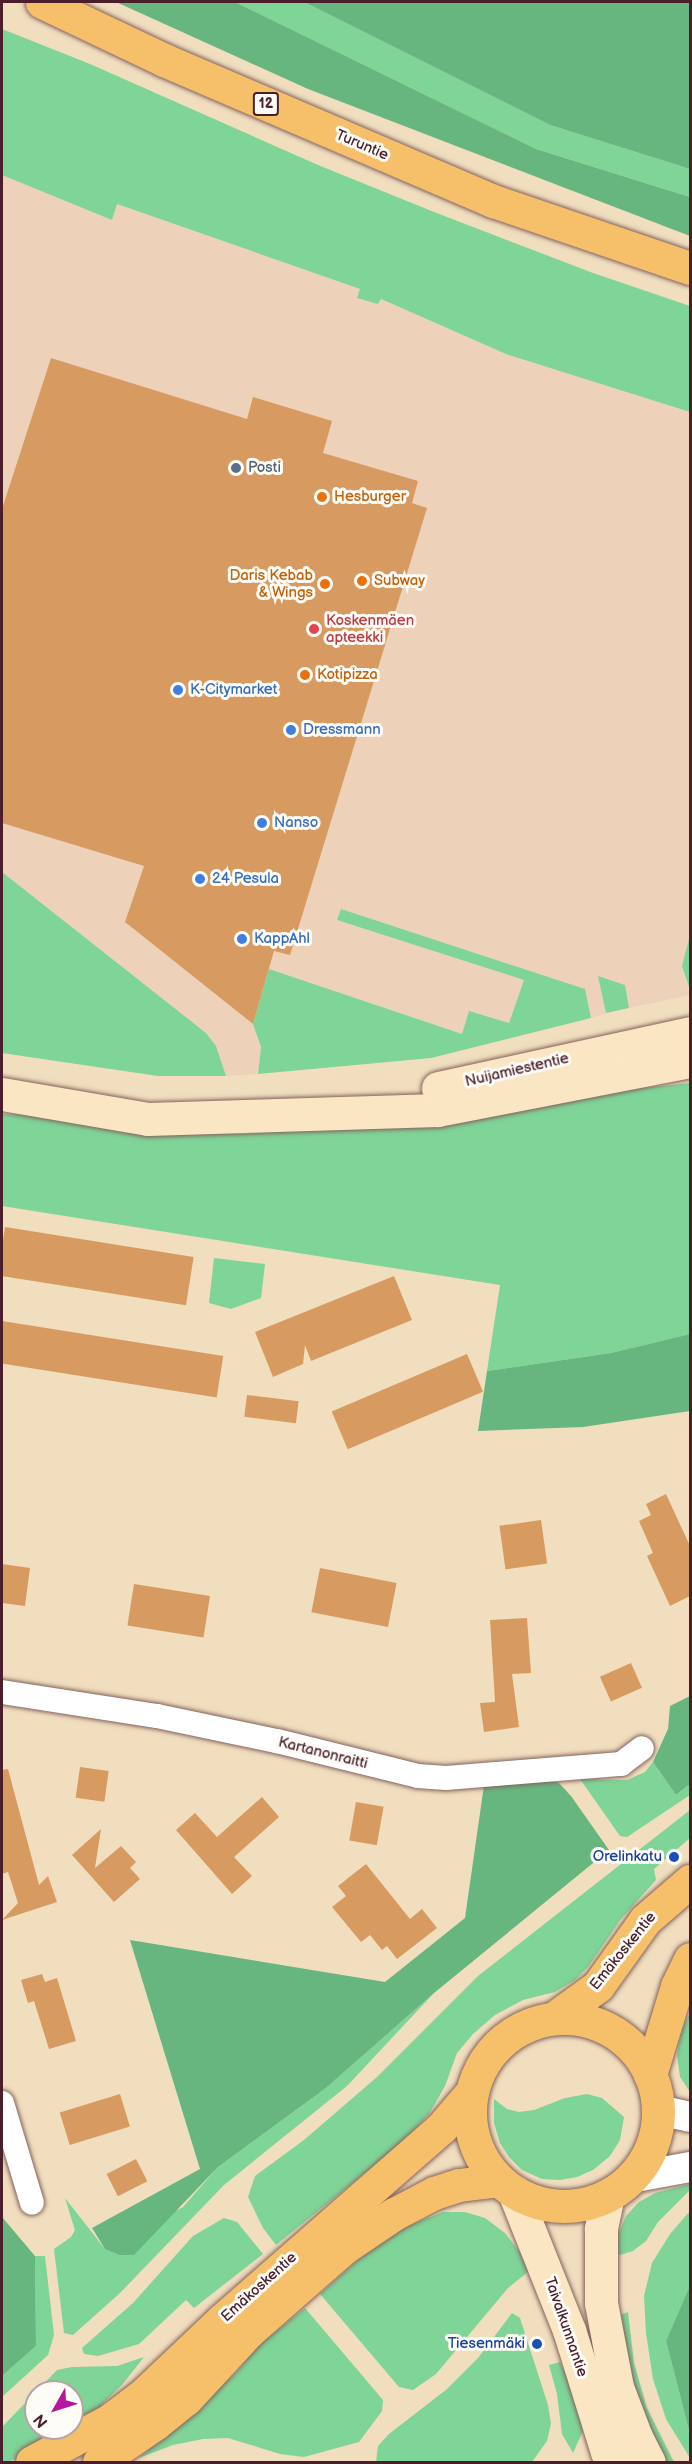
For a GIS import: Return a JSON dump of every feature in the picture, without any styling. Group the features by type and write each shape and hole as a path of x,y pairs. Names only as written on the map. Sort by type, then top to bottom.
{"main road":[{"name":"Turuntie","path":"42,2 164,60 493,201 690,268"},
{"name":"Nuijamiestentie","path":"344,1114 447,1086 690,1033"},
{"name":"Nuijamiestentie","path":"2,1094 148,1119 438,1110 690,1061"},
{"name":"Emäkoskentie","path":"554,2018 598,1986 645,1920 690,1881"},
{"path":"650,2075 677,1986 690,1959"},
{"path":"554,2018 584,2020 612,2030 634,2049 650,2075 658,2110 651,2147 619,2187 582,2204 554,2205 506,2186 484,2161 474,2140 470,2117 471,2093 479,2071 492,2050 510,2034 531,2024 554,2018"},
{"name":"Emäkoskentie","path":"32,2463 110,2420 143,2395 232,2311 442,2127 471,2093"},
{"name":"Emäkoskentie","path":"99,2463 186,2399 249,2331 345,2247 394,2214 434,2193 459,2185 506,2186"},
{"name":"Taivalkunnantie","path":"506,2186 569,2330 620,2455"},
{"name":"Taivalkunnantie","path":"619,2187 601,2229 599,2265 601,2303 617,2387 620,2455"}],"street":[{"name":"Kartanonraitti","path":"2,1692 157,1716 277,1741 418,1776 446,1778 621,1764 642,1748"},
{"path":"2,2103 32,2203"},
{"path":"658,2110 690,2117"},
{"path":"619,2187 690,2167"}],"shaded area":[{"path":"2,175 112,220 116,204 360,289 357,298 380,299 506,354 690,412 690,935 682,966 690,995 629,1008 625,985 599,976 606,1013 591,1018 585,989 341,909 337,920 524,980 509,1023 462,1034 269,969 253,1024 261,1047 258,1074 226,1076 216,1046 206,1033 2,872"}],"green space":[{"path":"116,2 235,2 536,149 690,197 690,236 308,89"},
{"path":"235,2 304,2 550,125 690,169 690,197 536,149"},
{"path":"304,2 690,2 690,169 550,125"},
{"path":"2,29 90,64 318,165 434,212 593,273 690,306 690,412 506,354 381,299 378,304 357,298 360,289 117,204 112,220 2,175"},
{"path":"2,872 206,1033 216,1046 226,1076 158,1076 2,1053"},
{"path":"341,909 585,989 591,1018 431,1058 258,1074 261,1047 253,1024 269,969 462,1034 469,1011 509,1023 524,980 337,920"},
{"path":"690,935 690,990 682,966"},
{"path":"598,976 625,985 629,1008 606,1013"},
{"path":"690,1083 690,1334 611,1353 487,1371 500,1285 2,1206 2,1114 35,1115 157,1129 245,1134 439,1120 614,1091"},
{"path":"214,1258 265,1264 261,1298 231,1309 209,1303"},
{"path":"690,1334 690,1411 583,1427 478,1431 487,1371 611,1353"},
{"path":"690,1696 690,1784 676,1795 653,1762 668,1729 670,1706"},
{"path":"653,1762 676,1795 690,1784 690,1795 627,1837 620,1836 580,1779 627,1780 645,1772"},
{"path":"548,1780 559,1783 571,1796 609,1850 434,1993 326,2088 218,2167 134,2255 120,2255 105,2249 92,2228 200,2169 130,1940 385,1982 465,1918 484,1785"},
{"path":"690,1810 690,1838 654,1869 656,1880 621,1919 588,1967 575,1980 555,1992 523,2000 495,2015 473,2034 457,2053 445,2086 429,2114 403,2142 276,2245 263,2228 248,2197 255,2176 304,2140 377,2077 478,1976"},
{"path":"434,1993 347,2086 224,2185 120,2293 73,2335 64,2333 54,2249 71,2237 75,2230 65,2198 105,2249 183,2207 218,2167 326,2088"},
{"path":"690,2012 690,2092 680,2077 677,2055 682,2030"},
{"path":"587,2094 602,2098 624,2117 620,2140 610,2156 593,2170 577,2177 560,2180 542,2179 522,2170 509,2157 500,2143 494,2123 494,2099 507,2109 519,2112 534,2110 565,2098"},
{"path":"690,2184 689,2191 658,2222 646,2241 633,2251 616,2254 618,2235 626,2216 639,2202 655,2193"},
{"path":"690,2211 690,2285 666,2341 690,2434 690,2458 666,2419 653,2379 646,2333 644,2296 652,2263 670,2234"},
{"path":"443,2212 465,2212 485,2218 505,2233 522,2255 529,2271 508,2288 436,2374 413,2390 399,2387 320,2294 366,2253 403,2228"},
{"path":"2,2217 35,2256 36,2346 2,2376"},
{"path":"224,2218 237,2222 263,2254 194,2308 186,2300 139,2344 98,2356 84,2354 82,2348 133,2303 193,2236"},
{"path":"35,2256 45,2256 54,2335 48,2355 2,2397 2,2376 36,2346"},
{"path":"690,2285 690,2434 666,2341"},
{"path":"305,2308 383,2400 382,2411 359,2442 304,2457 280,2454 228,2438 203,2439 173,2445 139,2458 236,2373 258,2346"},
{"path":"628,2312 634,2363 647,2408 674,2462 662,2462 644,2432 617,2316"},
{"path":"512,2313 520,2318 548,2405 551,2424 547,2441 532,2462 376,2462 378,2446 389,2434 447,2389 478,2358"},
{"path":"144,2357 122,2385 101,2405 103,2409 84,2421 84,2380 47,2380 57,2370 72,2367 117,2366"},
{"path":"560,2362 578,2402 583,2431 573,2453 562,2434 557,2394 549,2365"},
{"path":"24,2404 24,2440 55,2440 8,2462 2,2462 2,2427"}],"building":[{"name":"K-Citymarket","path":"51,358 247,419 253,397 332,421 323,453 418,481 412,503 427,508 290,955 274,951 253,1024 125,922 144,866 2,823 2,509"},
{"path":"5,1227 194,1257 186,1305 2,1276 2,1246"},
{"path":"394,1276 412,1320 311,1361 305,1345 303,1364 273,1377 255,1332"},
{"path":"2,1321 223,1356 217,1398 2,1364"},
{"path":"467,1354 483,1392 348,1449 332,1411"},
{"path":"247,1395 299,1401 296,1423 244,1417"},
{"path":"666,1494 690,1546 690,1596 670,1606 647,1556 653,1553 639,1521 651,1515 646,1504"},
{"path":"541,1520 547,1564 506,1569 499,1526"},
{"path":"2,1564 30,1568 25,1606 2,1603"},
{"path":"320,1568 397,1583 388,1627 311,1612"},
{"path":"134,1584 210,1596 203,1638 127,1625"},
{"path":"527,1618 531,1673 512,1674 519,1727 484,1732 480,1703 495,1702 490,1620"},
{"path":"631,1663 642,1688 611,1701 600,1677"},
{"path":"80,1767 109,1771 104,1802 76,1798"},
{"path":"8,1769 39,1885 48,1876 57,1902 2,1920 18,1903 8,1872 2,1874 2,1770"},
{"path":"262,1797 279,1817 234,1857 252,1876 232,1894 176,1830 195,1813 217,1837"},
{"path":"356,1802 384,1807 377,1845 349,1840"},
{"path":"101,1829 95,1868 121,1846 136,1862 130,1868 140,1879 114,1902 72,1855"},
{"path":"366,1864 410,1919 422,1909 437,1928 397,1959 387,1946 382,1950 370,1935 361,1942 332,1907 346,1896 338,1886"},
{"path":"42,1974 45,1982 57,1978 76,2041 49,2049 34,2001 28,2003 21,1980"},
{"path":"120,2094 130,2127 70,2145 60,2112"},
{"path":"136,2159 147,2181 118,2196 107,2174"}],"place":[{"name":"Posti","path":"236,468"},
{"name":"Hesburger","path":"322,497"},
{"name":"Subway","path":"362,581"},
{"name":"Daris Kebab & Wings","path":"325,584"},
{"name":"Koskenmäen apteekki","path":"314,629"},
{"name":"Kotipizza","path":"305,675"},
{"name":"K-Citymarket","path":"178,690"},
{"name":"Dressmann","path":"291,730"},
{"name":"Nanso","path":"262,823"},
{"name":"24 Pesula","path":"200,879"},
{"name":"KappAhl","path":"242,939"},
{"name":"Orelinkatu","path":"674,1857"},
{"name":"Tiesenmäki","path":"537,2344"}]}
